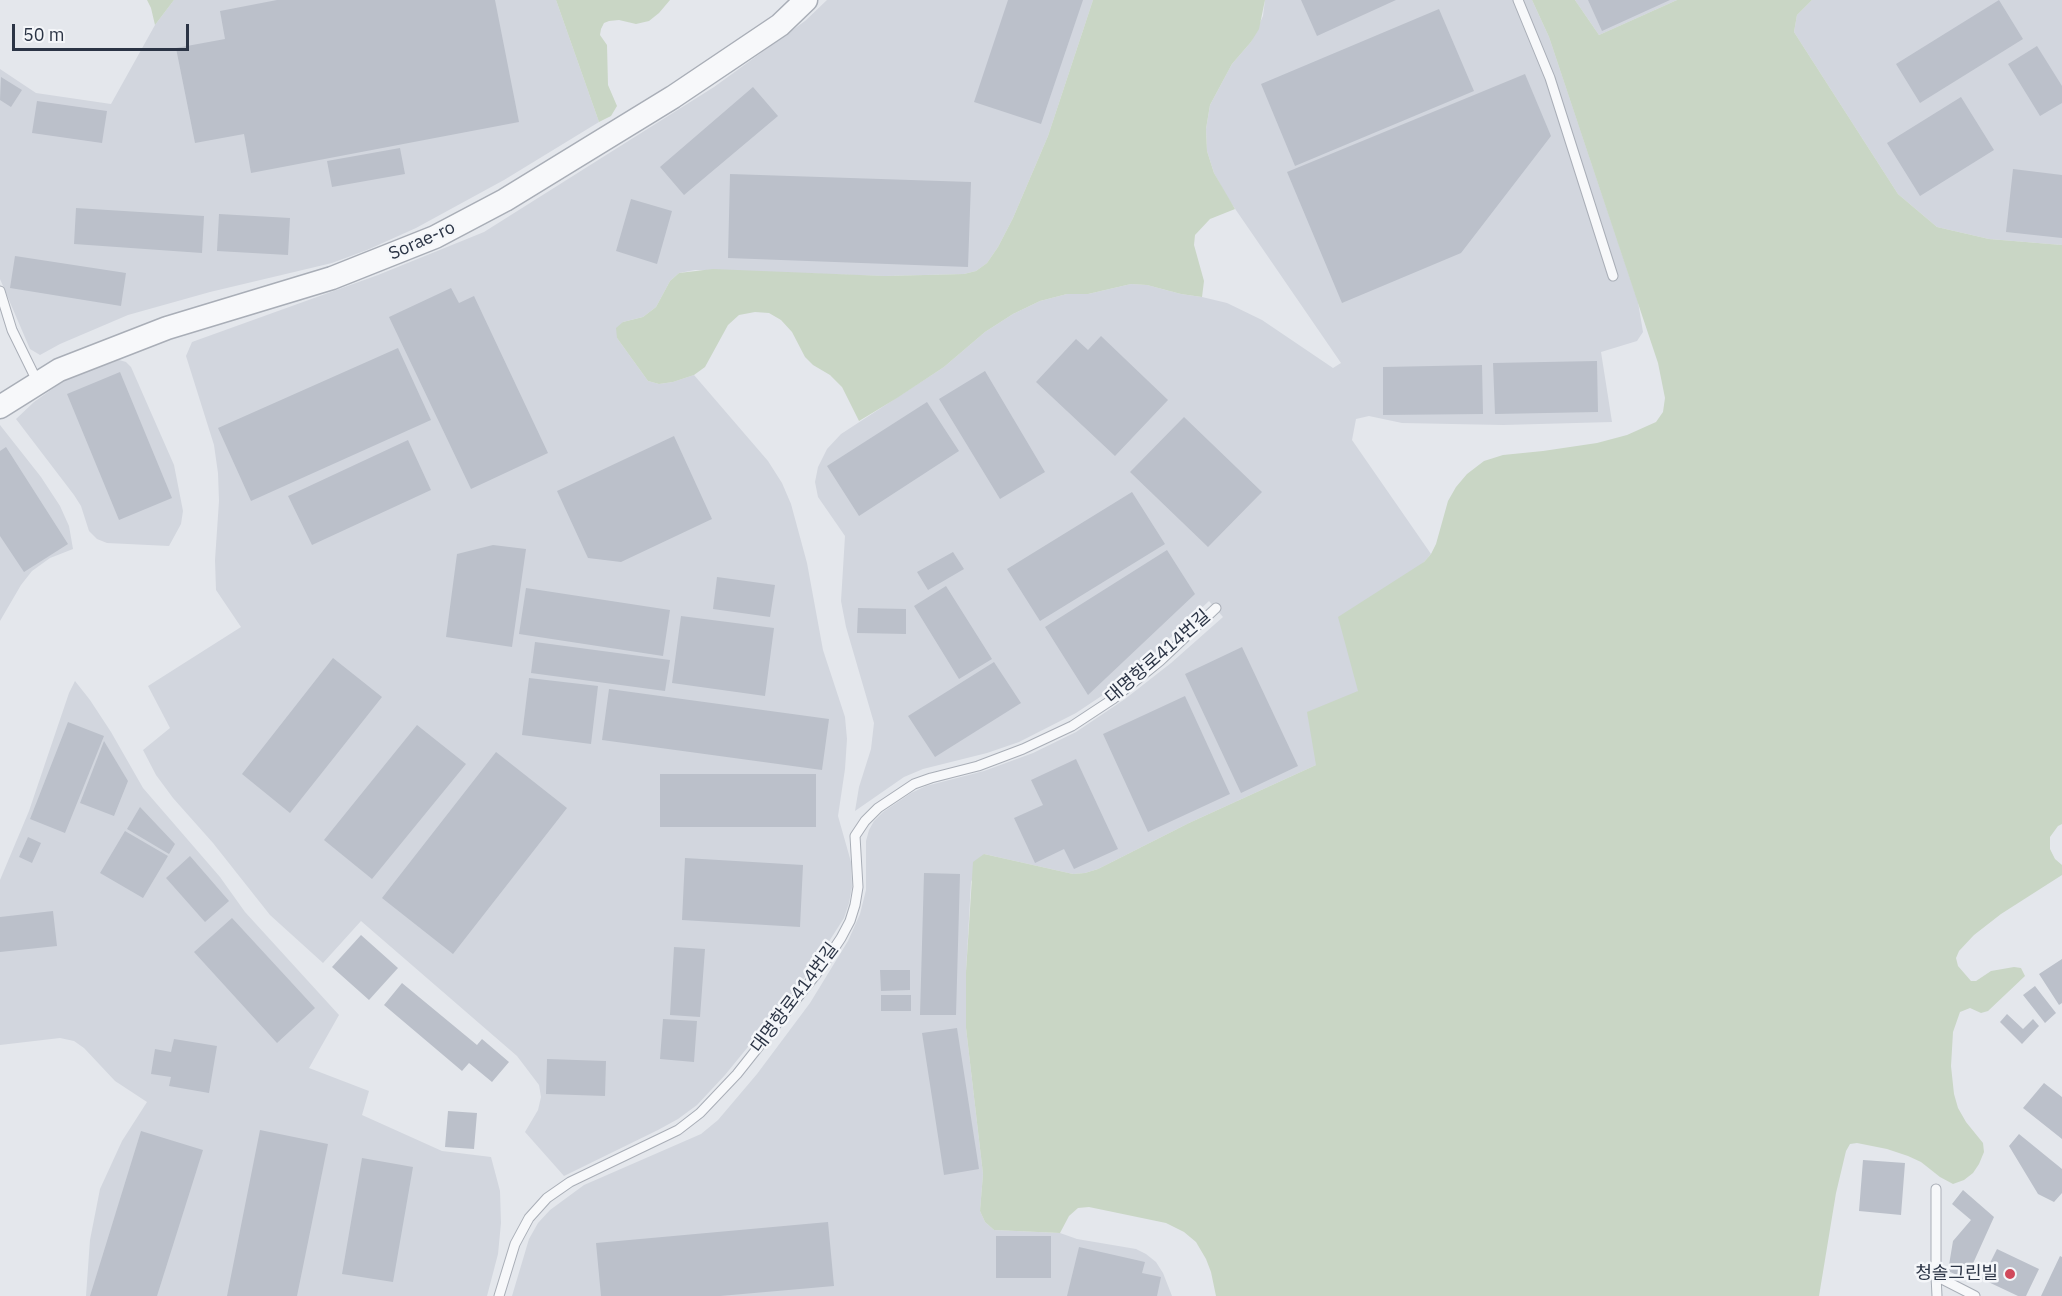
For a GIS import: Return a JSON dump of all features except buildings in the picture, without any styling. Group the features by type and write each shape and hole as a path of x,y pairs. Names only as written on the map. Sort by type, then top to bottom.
{"street":[{"name":"Sorae-ro","path":"0,407 59,370 167,328 332,278 435,237 505,200 673,97 780,25 806,0"}],"lane":[{"path":"1518,0 1550,78 1614,276"},
{"path":"0,291 12,330 38,383"},
{"name":"대명항로414번길","path":"499,1296 515,1244 529,1218 547,1198 570,1182 678,1130 700,1113 737,1074 821,968 841,938 855,905 858,887 855,836 865,821 879,808 914,784 978,766 1072,726 1113,699 1152,667 1215,608"},
{"path":"1936,1189 1937,1296"},
{"path":"1936,1276 1975,1296"}],"shaded area":[{"path":"174,0 556,0 599,122 504,180 416,228 367,250 332,263 210,292 128,315 40,355 30,349 0,279 0,69 36,93 111,104 155,25"},
{"path":"827,0 1093,0 1048,136 1013,218 987,263 976,271 964,274 885,276 695,270 679,273 670,281 656,307 643,317 623,322 617,338 648,381 659,384 694,375 768,461 782,483 791,504 807,563 823,650 845,717 847,739 845,769 838,816 851,862 852,887 844,918 810,971 725,1075 697,1105 658,1130 564,1176 525,1132 538,1110 541,1097 539,1085 517,1056 361,921 323,963 270,915 213,843 173,798 156,775 143,750 170,728 148,686 241,627 216,590 218,473 214,445 186,356 192,342 378,275 484,232 714,87 805,21"},
{"path":"1265,0 1532,0 1549,37 1638,302 1643,332 1637,341 1601,352 1612,422 1503,425 1402,423 1369,416 1356,419 1352,440 1431,554 1424,562 1358,691 1316,765 1189,823 1098,869 1085,873 1073,874 984,854 971,882 966,972 966,1028 983,1174 980,1211 985,1222 994,1230 1060,1233 1077,1239 1136,1249 1156,1262 1172,1296 512,1296 529,1239 538,1223 550,1210 584,1185 701,1134 718,1120 757,1074 810,1003 848,941 860,914 866,890 866,841 874,821 883,812 926,786 984,771 1033,753 1076,732 1125,699 1171,663 1223,617 1209,601 1150,657 1109,691 1076,713 1019,742 987,753 923,769 904,777 855,811 859,787 871,749 874,723 846,627 841,601 845,536 818,497 815,482 818,467 827,449 841,434 944,367 985,332 1013,314 1040,301 1067,294 1088,294 1131,284 1147,285 1227,303 1262,320 1333,368 1341,363 1227,197 1214,173 1207,151 1206,129 1210,105 1232,64 1251,42 1263,16"},
{"path":"1575,0 1677,0 1599,35"},
{"path":"1812,0 2062,0 2062,245 1989,239 1937,227 1898,194 1794,32 1797,15"},
{"path":"119,360 131,367 174,465 183,511 181,524 169,546 107,543 97,539 89,531 81,506 74,495 16,419 34,402 69,377"},
{"path":"0,425 41,477 60,506 69,526 73,549 50,558 32,571 0,621"},
{"path":"75,681 111,732 143,788 220,877 245,912 339,1015 309,1068 369,1091 362,1115 442,1151 491,1157 500,1191 501,1223 498,1254 487,1296 86,1296 90,1240 100,1189 122,1141 147,1102 115,1081 84,1048 74,1041 60,1038 0,1045 0,880 29,811"}],"green space":[{"path":"147,0 174,0 155,25"},
{"path":"556,0 670,0 649,21 636,24 619,20 604,23 600,35 607,45 608,85 617,106 611,116 599,122"},
{"path":"1093,0 1265,0 1259,29 1232,64 1210,105 1206,129 1207,151 1214,173 1235,209 1210,219 1195,235 1194,245 1204,281 1202,297 1147,285 1131,284 1088,294 1067,294 1040,301 1013,314 985,332 944,367 859,421 842,387 805,357 792,332 781,320 769,313 755,312 739,315 728,325 705,367 694,375 659,384 648,381 617,338 616,328 623,322 643,317 656,307 670,281 679,273 713,269 885,276 964,274 976,271 987,263 1013,218 1048,136"},
{"path":"1532,0 1575,0 1599,35 1677,0 1812,0 1797,15 1794,32 1898,194 1937,227 1989,239 2062,245 2062,824 2050,837 2050,849 2055,859 2062,865 2062,875 2001,914 1974,935 1959,951 1956,958 1958,966 1971,981 1976,981 1991,971 2014,967 2021,968 2025,976 1988,1011 1981,1013 1970,1008 1960,1012 1953,1032 1951,1066 1954,1094 1958,1108 1966,1122 1983,1143 1984,1152 1979,1164 1964,1180 1953,1184 1908,1156 1887,1149 1857,1143 1850,1144 1846,1151 1836,1193 1819,1296 1216,1296 1211,1272 1196,1242 1184,1232 1166,1223 1089,1207 1078,1208 1069,1216 1060,1233 994,1230 985,1222 980,1211 983,1174 966,1028 966,972 973,862 984,854 1073,874 1085,873 1098,869 1189,823 1316,765 1307,712 1358,691 1338,617 1424,562 1436,544 1448,501 1467,474 1484,461 1503,455 1597,443 1627,435 1656,422 1663,412 1665,398 1658,363 1549,37"}],"place":[{"name":"청솔그린빌","path":"2010,1274"}]}
